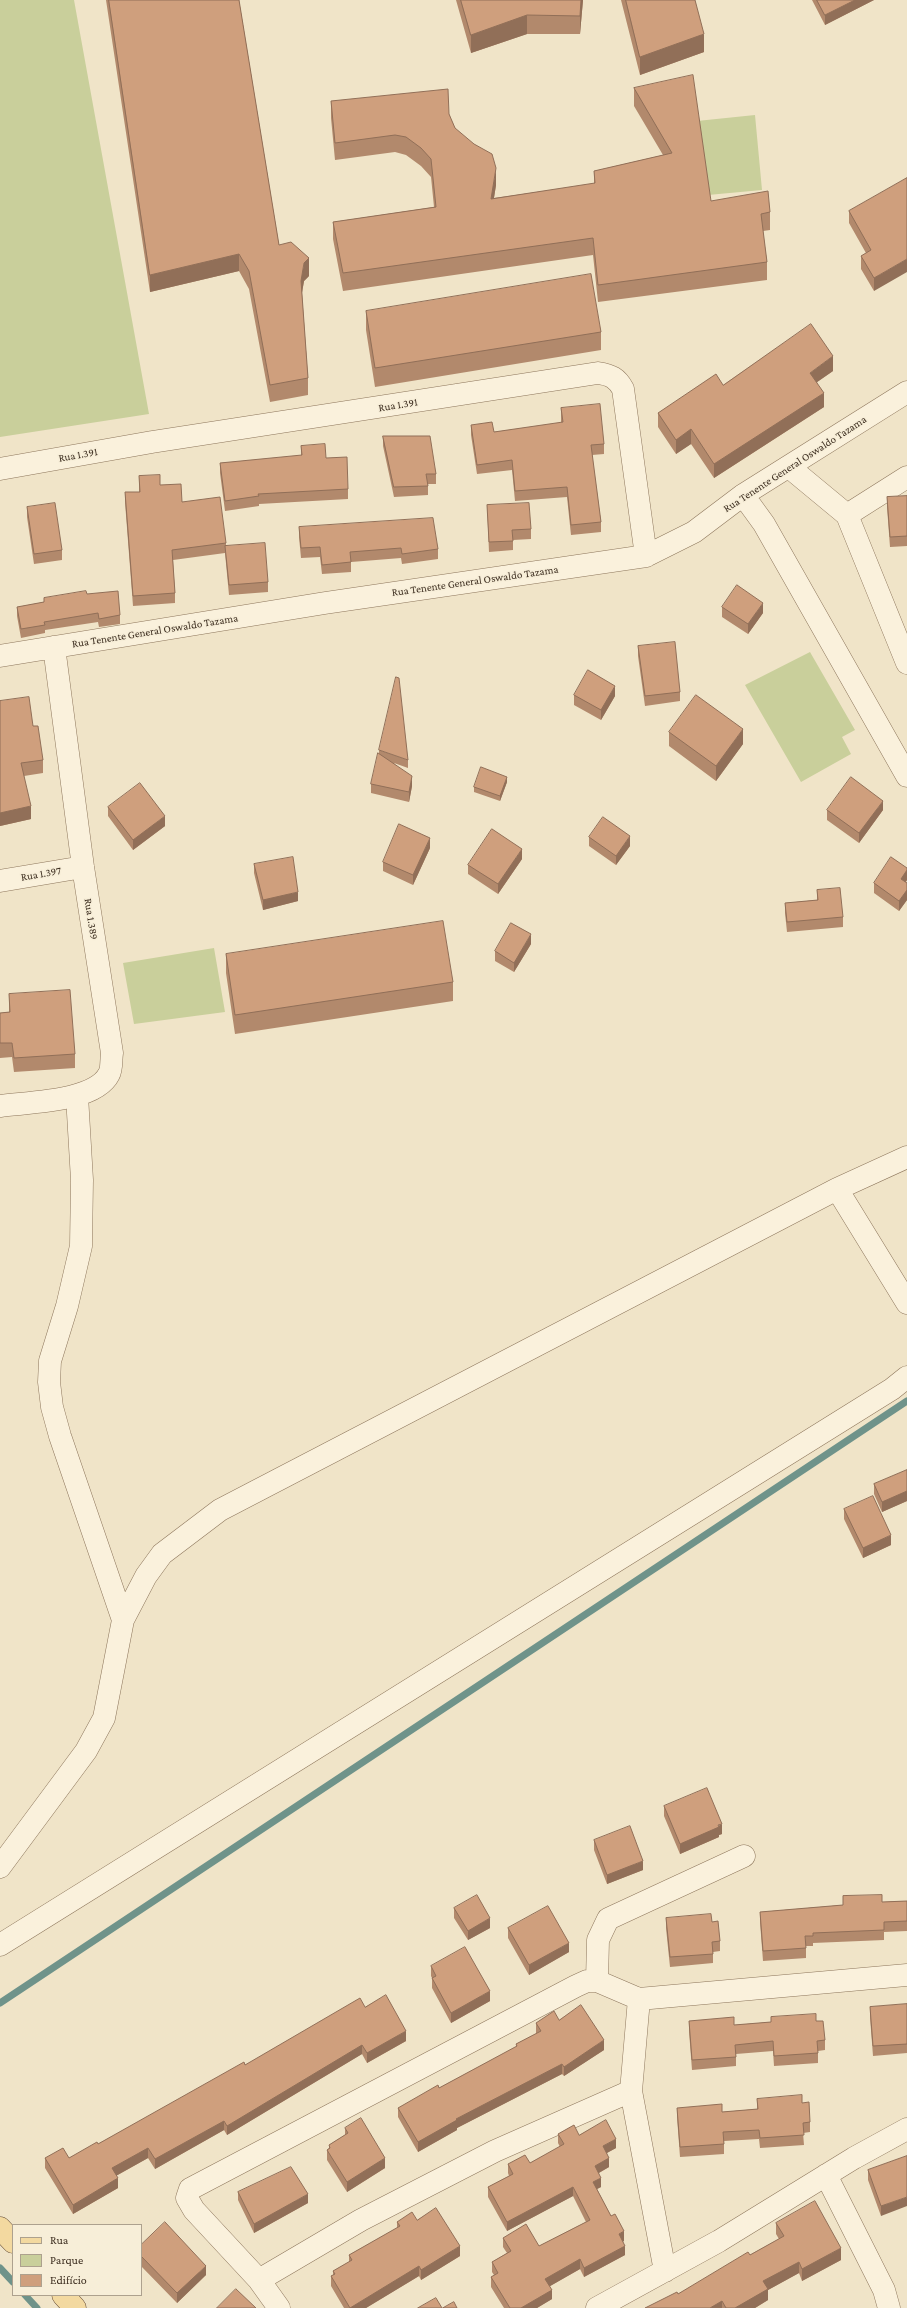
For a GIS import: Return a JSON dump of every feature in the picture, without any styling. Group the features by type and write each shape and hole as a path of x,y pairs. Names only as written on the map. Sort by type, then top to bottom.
{"main road":[{"path":"0,2228 12,2241"},
{"path":"64,2296 75,2308"}],"street":[{"name":"Rua 1.391","path":"0,469 152,442 598,373 609,375 618,380 623,389 646,556"},
{"name":"Rua Tenente General Oswaldo Tazama","path":"0,656 325,603 646,556 694,532 743,495 907,392"},
{"path":"789,467 847,515 907,663"},
{"path":"847,515 907,477"},
{"path":"743,495 764,524 907,776"},
{"name":"Rua 1.389","path":"0,1106 77,1096 99,1085 109,1074 112,1053 83,867 54,647"},
{"name":"Rua 1.397","path":"0,881 83,867"},
{"path":"77,1096 82,1180 81,1246 67,1306 50,1361 49,1382 52,1407 60,1436 123,1620"},
{"path":"0,1867 86,1751 104,1718 123,1620 146,1576 162,1554 220,1510 837,1189 907,1157"},
{"path":"837,1189 907,1303"},
{"path":"0,1945 892,1389 907,1377"},
{"path":"597,1980 598,1940 608,1919 744,1856"},
{"path":"279,2308 258,2280 194,2210 187,2198 190,2189 304,2128 434,2062 528,2009 587,1981 597,1980 639,2000 907,1975"},
{"path":"639,2000 631,2091 665,2271"},
{"path":"258,2280 361,2220 495,2151 631,2091"},
{"path":"597,2308 720,2241 826,2175 907,2129"},
{"path":"826,2175 884,2290 889,2308"}],"green space":[{"path":"0,0 74,0 149,414 0,437"},
{"path":"755,115 762,190 708,195 697,121"},
{"path":"810,652 855,730 842,737 851,754 801,782 745,685"},
{"path":"214,948 225,1012 134,1024 123,963"}],"building":[{"path":"109,0 239,0 279,245 291,242 309,258 304,263 301,281 308,378 270,385 249,271 239,254 150,275"},
{"path":"461,0 581,0 580,16 527,15 471,35"},
{"path":"626,0 695,0 704,34 640,57"},
{"path":"817,0 855,0 825,15"},
{"path":"693,75 711,201 768,191 770,212 761,214 767,262 598,285 593,238 343,273 333,222 436,207 431,159 421,148 406,137 395,135 335,143 331,101 448,89 449,114 455,128 474,144 492,154 496,168 491,199 595,183 594,171 672,153 634,88"},
{"path":"907,178 907,259 874,278 861,256 871,250 849,211"},
{"path":"591,274 601,332 375,368 366,311"},
{"path":"811,324 833,356 810,373 824,393 714,464 691,429 676,440 658,413 716,374 723,385"},
{"path":"600,404 604,444 591,445 601,522 571,525 567,487 515,491 512,460 477,465 471,425 492,422 494,432 563,422 561,408"},
{"path":"383,436 430,436 436,474 426,474 428,486 394,487"},
{"path":"325,444 326,458 347,457 348,489 258,494 259,496 225,501 220,463 302,455 301,446"},
{"path":"160,475 160,485 181,484 182,502 220,497 226,543 172,550 175,593 133,596 125,492 140,492 139,476"},
{"path":"907,496 907,536 890,537 887,497"},
{"path":"55,503 62,550 34,554 27,507"},
{"path":"529,503 531,529 512,530 513,541 489,542 487,505"},
{"path":"433,518 438,549 402,554 401,548 350,552 351,562 322,565 320,547 301,548 299,527"},
{"path":"265,543 268,582 229,585 225,546"},
{"path":"737,585 763,603 748,624 722,607"},
{"path":"86,591 87,594 118,591 120,615 99,619 98,613 44,622 45,625 21,629 17,607 44,602 44,598"},
{"path":"675,642 680,692 645,696 638,646"},
{"path":"588,670 615,686 601,710 574,695"},
{"path":"396,677 399,678 408,760 379,750"},
{"path":"696,695 743,729 716,766 669,732"},
{"path":"29,697 33,726 38,726 43,760 21,763 31,806 0,813 0,701"},
{"path":"378,753 412,776 409,792 371,784"},
{"path":"481,767 507,777 500,796 474,787"},
{"path":"851,777 883,801 859,833 827,810"},
{"path":"140,783 165,816 133,840 108,807"},
{"path":"603,817 630,836 616,856 589,837"},
{"path":"399,824 430,838 413,875 383,862"},
{"path":"492,829 522,849 498,884 468,865"},
{"path":"293,857 298,892 263,900 254,864"},
{"path":"891,857 907,868 901,879 907,883 907,890 899,901 874,883"},
{"path":"840,888 843,917 787,922 785,903 818,900 817,890"},
{"path":"443,921 453,982 235,1015 226,954"},
{"path":"511,923 531,934 514,963 495,951"},
{"path":"70,990 75,1054 14,1058 12,1043 0,1043 0,1013 10,1012 9,994"},
{"path":"907,1470 907,1491 882,1502 874,1484"},
{"path":"873,1496 891,1535 863,1548 844,1509"},
{"path":"707,1788 722,1824 718,1825 719,1827 680,1844 664,1806"},
{"path":"630,1826 643,1861 607,1875 594,1840"},
{"path":"477,1895 490,1918 468,1931 454,1908"},
{"path":"882,1895 882,1902 907,1901 907,1921 884,1922 884,1930 813,1933 813,1936 805,1936 806,1948 763,1951 760,1912 843,1905 843,1896"},
{"path":"548,1906 569,1943 529,1965 508,1928"},
{"path":"711,1914 712,1922 718,1921 720,1941 712,1942 713,1954 670,1957 666,1918"},
{"path":"465,1947 490,1991 451,2013 432,1978 436,1976 431,1966"},
{"path":"386,1995 406,2031 367,2053 362,2045 227,2126 224,2121 155,2159 148,2148 112,2168 118,2178 73,2205 45,2158 63,2148 69,2158 97,2142 98,2144 244,2062 245,2065 360,1998 365,2007"},
{"path":"907,2004 907,2044 873,2046 870,2007"},
{"path":"581,2005 604,2040 564,2067 562,2064 456,2119 457,2120 418,2142 398,2108 438,2085 439,2088 517,2046 516,2044 541,2031 536,2023 554,2011 559,2020"},
{"path":"816,2014 816,2021 823,2021 825,2040 817,2041 818,2053 774,2056 773,2041 735,2045 736,2057 692,2060 689,2021 734,2017 734,2025 771,2022 771,2017"},
{"path":"802,2095 802,2103 809,2102 810,2122 803,2123 804,2135 760,2138 759,2130 723,2132 724,2144 680,2147 677,2108 722,2104 722,2112 758,2109 757,2099"},
{"path":"361,2118 385,2158 347,2182 327,2150 330,2148 329,2145 348,2133 345,2128"},
{"path":"606,2120 616,2139 603,2146 609,2158 595,2166 601,2178 593,2182 611,2216 615,2214 624,2231 619,2234 625,2246 584,2268 580,2259 545,2279 552,2290 521,2308 510,2308 491,2277 498,2273 492,2262 511,2251 503,2238 526,2224 539,2246 590,2220 573,2187 507,2222 488,2187 513,2174 508,2164 525,2155 530,2163 564,2144 558,2134 574,2125 579,2135"},
{"path":"907,2156 907,2197 881,2206 868,2170"},
{"path":"291,2167 308,2194 254,2224 238,2192"},
{"path":"815,2201 841,2248 802,2269 799,2262 763,2281 768,2289 735,2308 726,2308 722,2301 710,2308 645,2308 677,2292 678,2294 748,2252 750,2255 784,2236 776,2223"},
{"path":"436,2208 460,2246 421,2270 419,2266 350,2308 331,2276 335,2274 333,2271 352,2260 349,2255 400,2226 397,2222 412,2212 417,2220"},
{"path":"165,2222 206,2266 177,2293 142,2257 142,2244"},
{"path":"236,2289 256,2308 217,2308"},
{"path":"436,2298 442,2308 418,2308"},
{"path":"454,2302 457,2308 443,2308"}],"waterway":[{"path":"0,2003 907,1401"},
{"path":"0,2268 12,2281"},
{"path":"26,2296 37,2308"}]}
